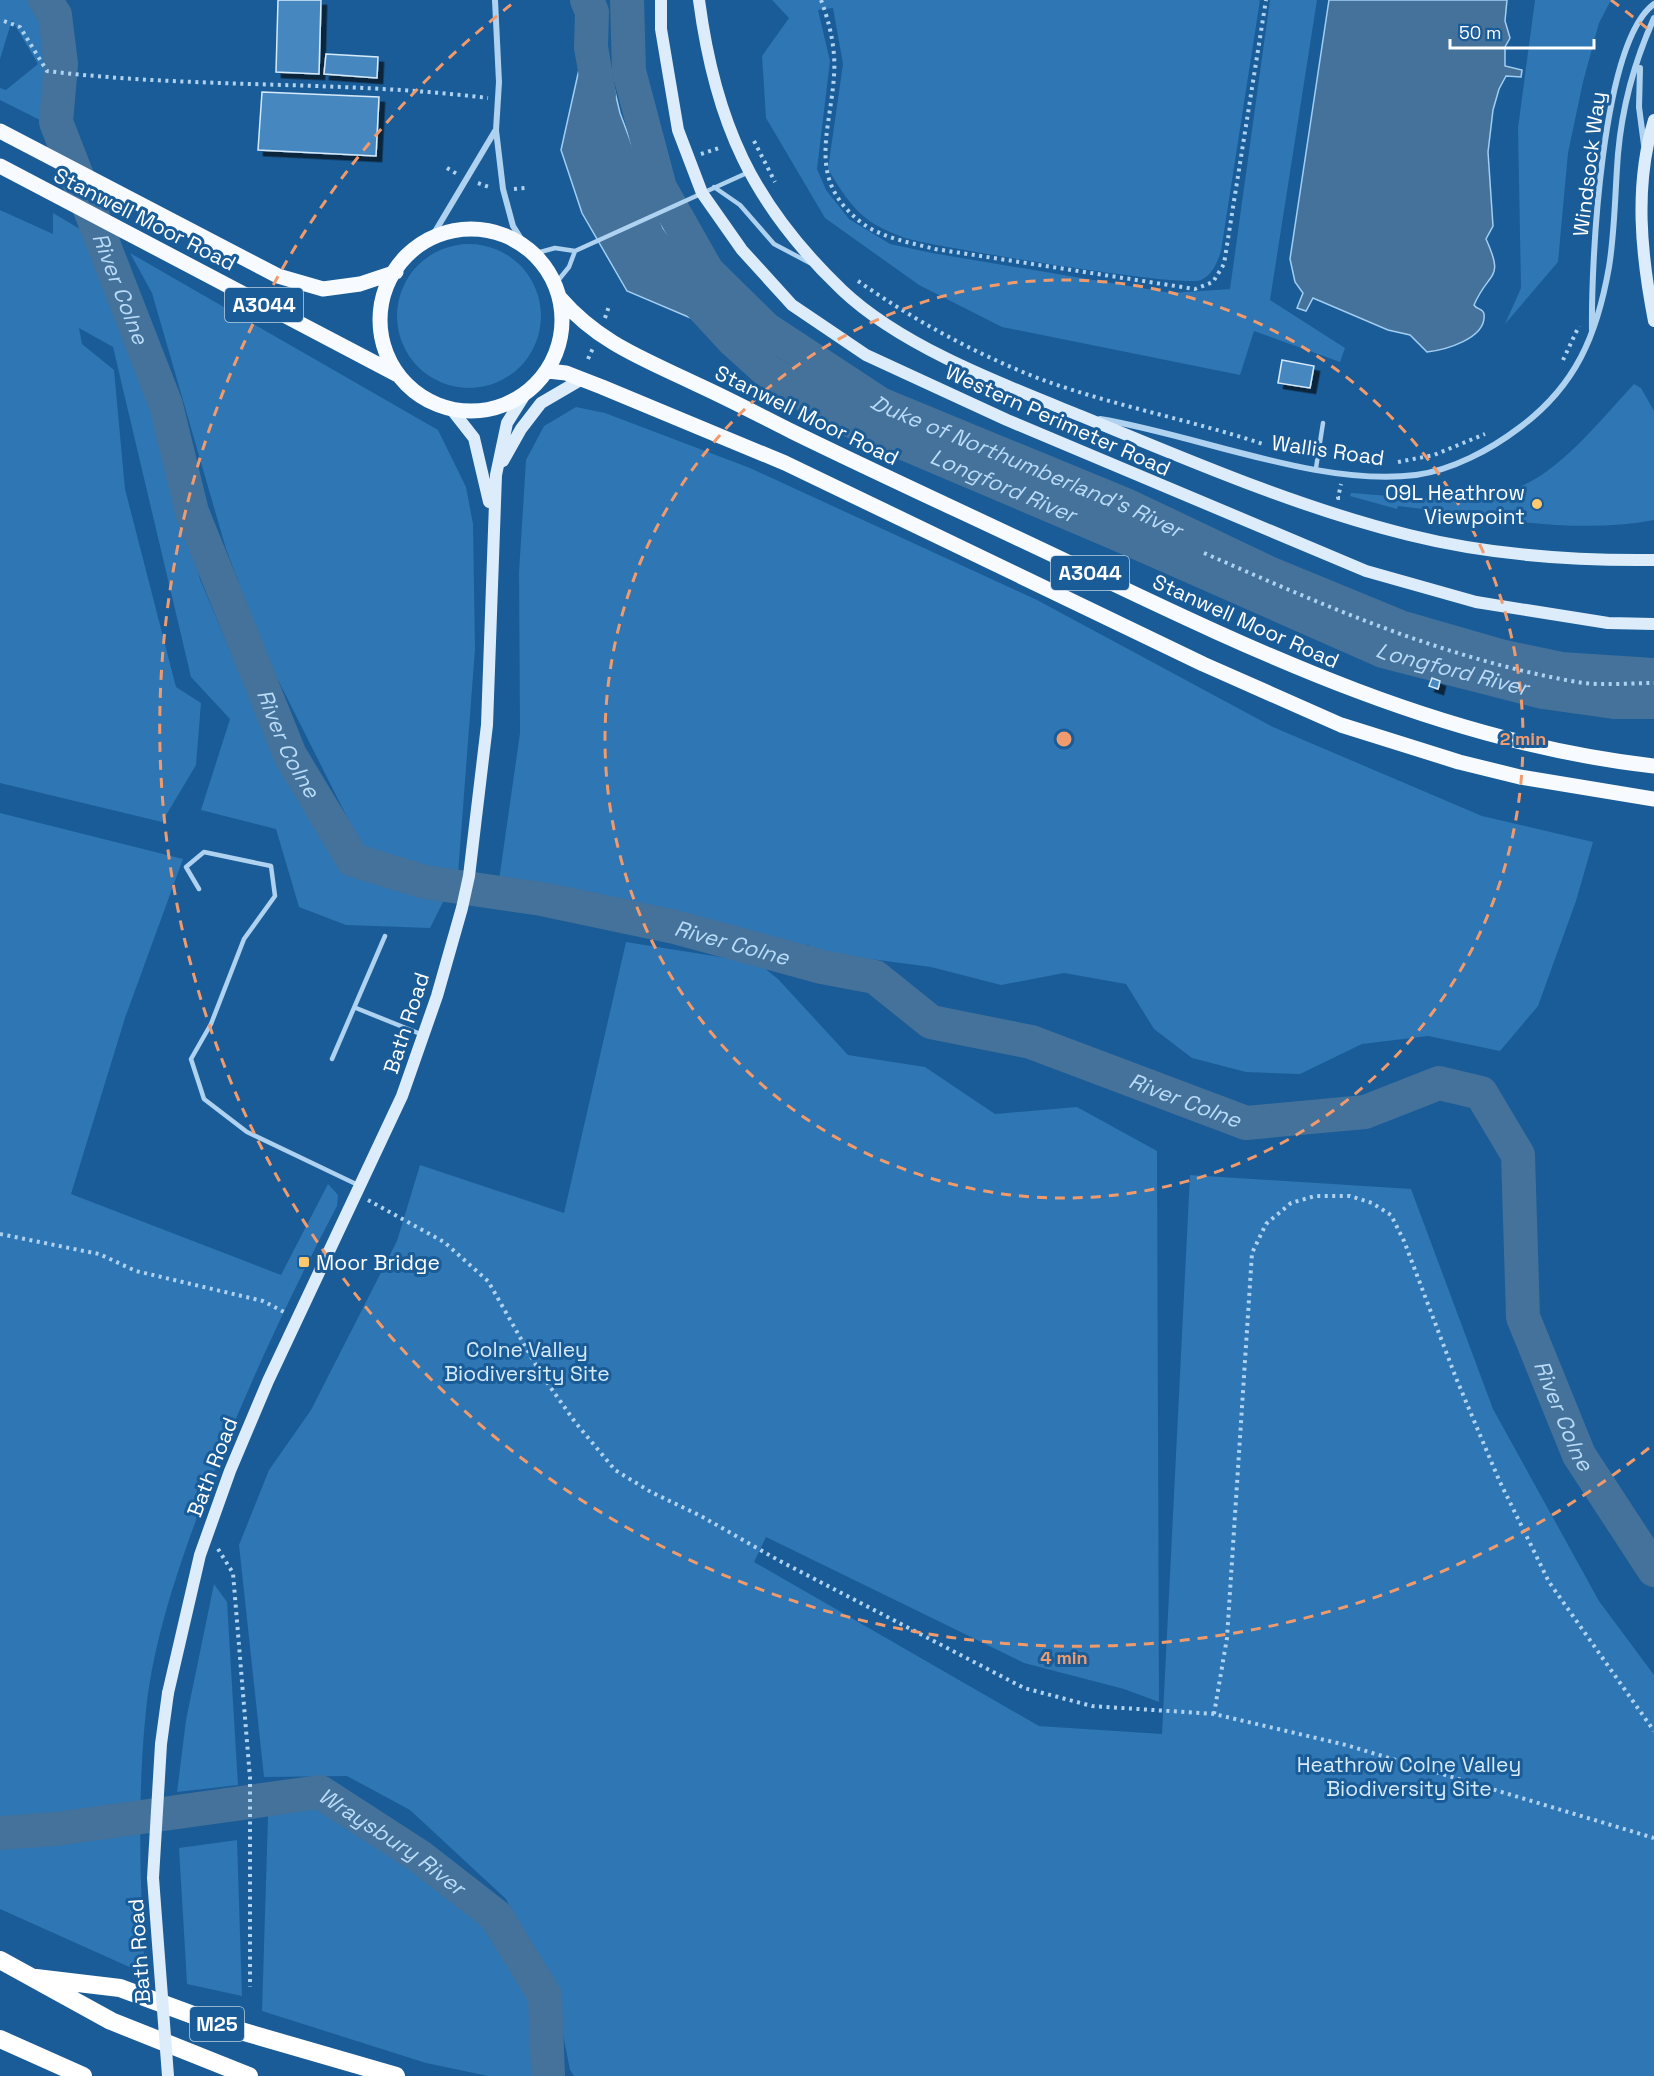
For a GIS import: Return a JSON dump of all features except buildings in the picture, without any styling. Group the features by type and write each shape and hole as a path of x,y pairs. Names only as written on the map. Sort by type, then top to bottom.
{"highway":[{"name":"M25","path":"0,1960 111,2021 249,2076"},
{"name":"M25","path":"36,1978 120,1988 220,2025 396,2076"},
{"path":"0,2039 83,2076"}],"main road":[{"name":"Stanwell Moor Road","path":"0,131 278,276 323,289 360,284 396,272"},
{"name":"Stanwell Moor Road","path":"0,166 399,375"},
{"path":"460,228 487,230 506,236 531,252 555,283 560,298 563,321 561,339 548,371 524,396 498,408 475,412 452,410 429,402 399,375 386,355 379,332 380,311 396,272 409,255 434,235 460,228"},
{"name":"Stanwell Moor Road","path":"560,298 580,321 630,353 915,491 1287,664 1394,706 1478,732 1591,758 1654,766"},
{"name":"A3044","path":"548,371 566,373 582,379 785,463 1203,664 1341,725 1459,762 1520,777 1654,799"}],"street":[{"path":"495,0 498,100 496,130 503,189 513,226 531,252"},
{"name":"Western Perimeter Road","path":"661,0 661,29 678,130 742,250 792,305 866,355 927,384 1366,571 1486,603 1608,623 1653,623"},
{"name":"Western Perimeter Road","path":"699,0 705,47 714,86 749,172 777,218 844,292 921,345 1015,389 1299,503 1410,536 1494,551 1579,561 1654,560"},
{"name":"Windsock Way","path":"1592,338 1591,299 1608,115 1630,40 1654,4"},
{"name":"Wallis Road","path":"1078,415 1141,425 1287,464 1358,474 1417,475 1451,465 1484,450 1532,418 1556,396 1574,371 1592,338 1610,263 1623,116 1654,18"},
{"path":"1640,59 1639,107 1645,151 1641,212 1654,321"},
{"path":"1645,151 1654,120"},
{"path":"434,235 496,130"},
{"path":"496,475 521,429 541,403 582,379"},
{"path":"492,515 496,475 507,423 524,396"},
{"path":"452,410 474,438 492,515"},
{"name":"Bath Road","path":"168,2076 153,1878 161,1744 181,1627 207,1534 267,1381 402,1096 462,908 469,876 486,725 491,632 492,515"}],"lane":[{"path":"531,252 555,248 577,250 749,172"},
{"name":"Western Perimeter Road","path":"708,190 740,205 774,244 823,270"},
{"path":"555,283 569,267 577,250"},
{"path":"1316,468 1323,423"},
{"path":"199,890 186,867 204,852 272,866 275,896 244,939 211,1024 191,1059 204,1099 247,1132 358,1190"},
{"path":"332,1059 356,1008 385,936"},
{"path":"356,1008 423,1035"}],"path":[{"path":"821,0 828,18 834,58 834,76 824,155 829,184 845,206 863,224 894,238 935,249 1196,289 1214,282 1224,264 1266,0"},
{"path":"4,21 20,27 47,71 233,85 425,90 498,100"},
{"path":"751,135 777,184"},
{"path":"700,154 723,147"},
{"path":"447,168 458,174"},
{"path":"478,183 495,189"},
{"path":"512,189 525,188"},
{"name":"Wallis Road","path":"855,279 906,314 945,335 1037,377 1265,445"},
{"path":"604,321 609,306"},
{"path":"1562,362 1580,324"},
{"path":"588,359 594,345"},
{"name":"Wallis Road","path":"1391,463 1434,455 1493,431"},
{"path":"1342,481 1338,498 1348,501"},
{"path":"1204,553 1346,615 1446,651 1579,682 1654,683"},
{"path":"358,1190 444,1242 488,1281 525,1349 575,1422 615,1470 651,1492 1024,1688 1092,1706 1214,1714 1346,1745 1654,1838"},
{"path":"1214,1714 1227,1638 1252,1253 1266,1224 1291,1203 1315,1196 1350,1196 1372,1203 1391,1215 1404,1241 1456,1378 1499,1480 1550,1582 1654,1731"},
{"path":"0,1234 99,1254 136,1271 263,1301 298,1318"},
{"path":"207,1534 233,1573 250,1778 250,1987"}],"green space":[{"path":"0,0 28,0 36,12 48,59 49,93 46,123 0,100 0,88 6,90 38,64 12,20 0,59"},
{"path":"772,0 1260,0 1221,251 1209,275 1201,280 1185,281 1062,266 913,240 886,230 864,217 842,191 828,169 843,64 833,8 818,10 830,61 817,169 826,190 849,219 890,244 1171,293 1230,289 1270,0 1317,0 1270,300 1345,348 1340,362 1254,331 1240,375 1002,327 919,285 825,218 766,118 762,56 789,18"},
{"path":"1535,0 1611,0 1599,23 1583,82 1568,153 1558,262 1505,324 1521,288 1518,128"},
{"path":"0,210 53,234 53,213 102,242 200,579 254,708 318,831 345,873 447,894 430,928 346,925 299,907 276,829 201,810 230,719 191,677 113,347 79,328 82,344 114,370 125,489 176,687 201,703 196,765 162,822 0,783"},
{"path":"469,244 497,249 520,265 536,288 541,316 536,344 520,367 497,383 469,388 441,383 418,367 402,344 397,316 402,288 418,265 441,249"},
{"path":"130,253 438,430 466,487 473,524 475,649 458,874 363,849 267,658 226,549 152,293"},
{"path":"1634,384 1641,388 1654,411 1654,520 1591,526 1558,525 1398,506 1397,509 1350,496 1351,493 1457,499 1479,497 1519,487 1535,479 1566,456"},
{"path":"576,407 605,413 750,468 1037,600 1273,727 1482,816 1593,842 1576,901 1538,1006 1500,1051 1428,1036 1362,1044 1300,1074 1246,1072 1192,1058 1154,1029 1126,984 1064,973 1001,985 931,967 810,951 808,944 805,951 678,913 499,880 520,733 519,572 526,460 544,426"},
{"path":"0,813 183,859 125,1018 71,1194 281,1275 328,1184 338,1195 337,1206 266,1349 235,1422 186,1548 161,1628 146,1710 141,1776 141,1875 145,1974 0,1909"},
{"path":"626,942 758,963 778,979 848,1055 925,1067 995,1114 1077,1107 1157,1151 1159,1702 1124,1689 1024,1663 766,1537 754,1562 1039,1726 1162,1734 1190,1175 1411,1189 1493,1409 1599,1601 1654,1675 1654,2076 574,2076 570,2070 557,2004 506,1899 410,1810 347,1776 264,1777 239,1545 269,1470 311,1410 397,1241 420,1165 564,1213"},
{"path":"214,1584 227,1602 238,1785 177,1792 186,1720"},
{"path":"318,1806 400,1851 491,1923 534,2003 533,2076 488,2076 426,2063 262,2011 268,1816"},
{"path":"237,1840 242,1996 187,1984 179,1848"}],"shaded area":[{"path":"1329,0 1507,0 1505,21 1510,38 1505,47 1505,66 1522,70 1521,77 1506,76 1499,89 1493,110 1488,152 1493,226 1486,239 1492,252 1495,269 1474,305 1484,314 1483,323 1472,336 1453,346 1427,352 1410,335 1388,330 1313,298 1306,311 1297,308 1303,293 1295,282 1290,259"},
{"path":"604,46 620,113 663,228 725,312 712,327 627,291 582,213 561,150 584,47"}],"waterway":[{"name":"River Colne","path":"45,0 55,15 61,64 56,122 166,405 192,512 290,755 353,860 425,882 542,899 675,927 822,967 875,977 931,1022 1031,1042 1246,1123 1365,1112 1439,1083 1481,1093 1518,1155 1523,1317 1579,1455 1654,1570"},
{"name":"Longford River","path":"587,0 592,12 591,47 599,94"},
{"name":"Duke of Northumberland's River","path":"627,0 629,71 660,188 707,271 766,329 880,404 1128,506 1271,574 1400,627 1504,657 1561,669 1654,675"},
{"name":"Longford River","path":"685,288 733,340 765,369 833,413 1118,534 1383,651 1543,692 1614,702 1654,702"},
{"name":"Wraysbury River","path":"0,1833 56,1829 320,1792 419,1856 496,1916 545,1996 548,2076"}],"place":[{"name":"09L Heathrow Viewpoint","path":"1537,504"},
{"name":"Moor Bridge","path":"304,1262"}],"park label":[{"name":"Colne Valley Biodiversity Site","path":"527,1361"},
{"name":"Heathrow Colne Valley Biodiversity Site","path":"1409,1776"}]}
